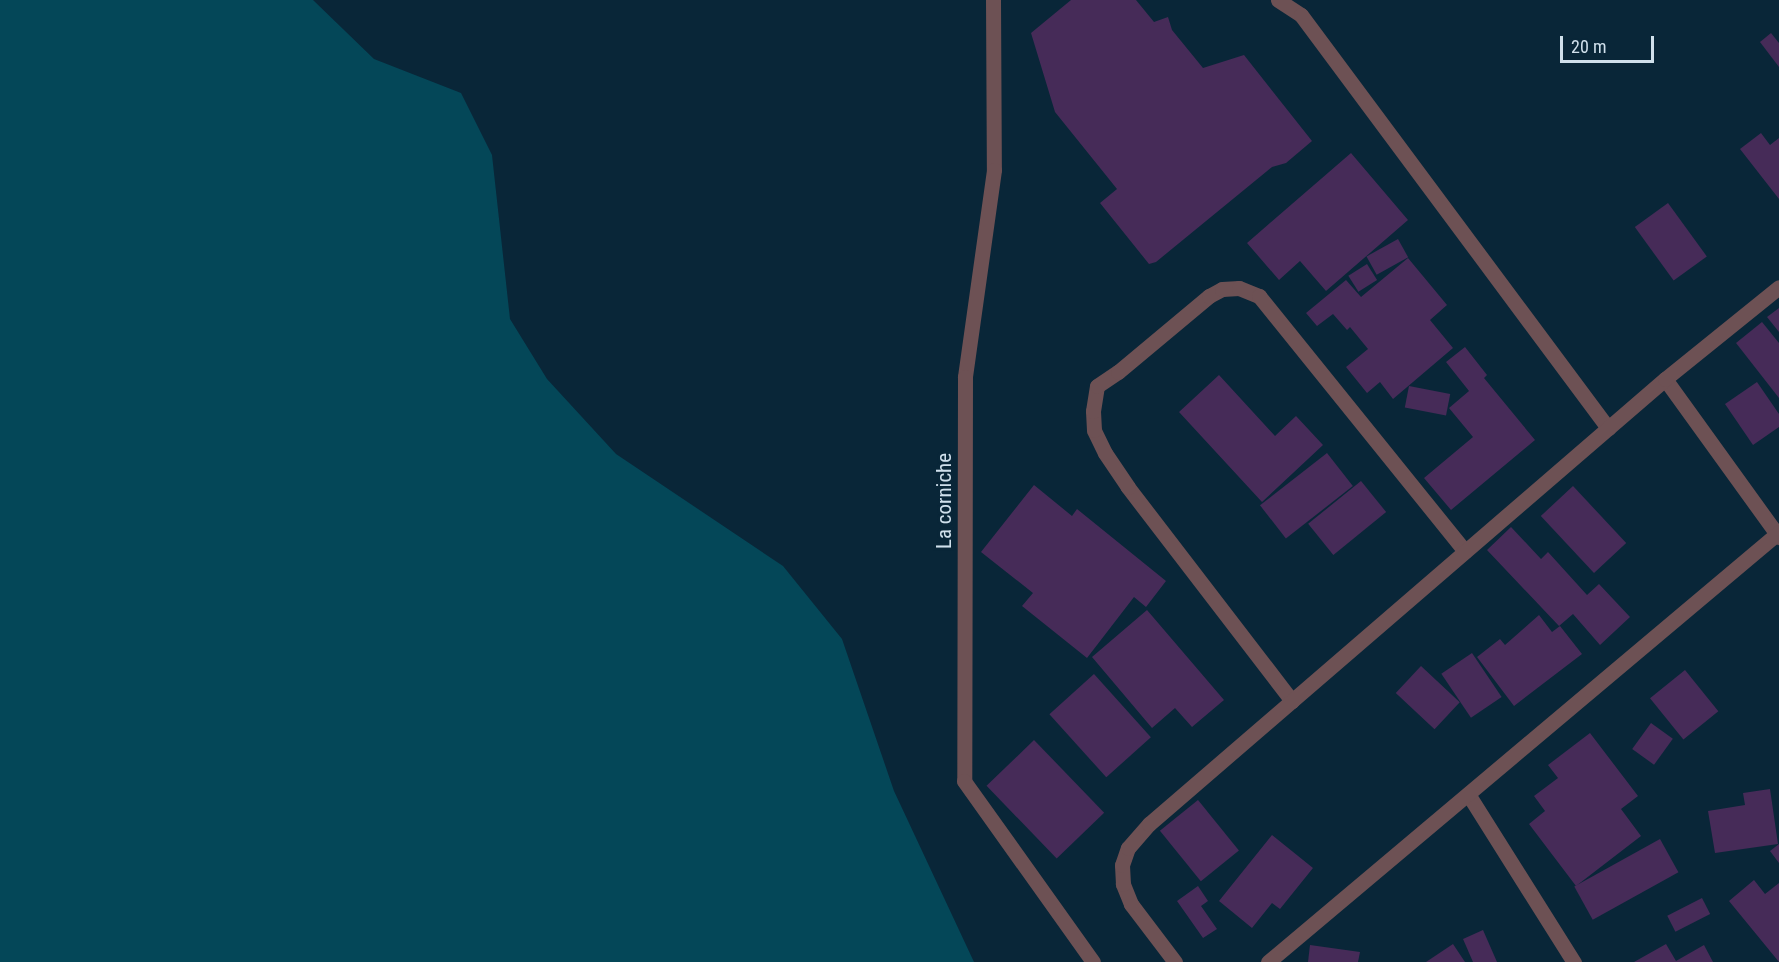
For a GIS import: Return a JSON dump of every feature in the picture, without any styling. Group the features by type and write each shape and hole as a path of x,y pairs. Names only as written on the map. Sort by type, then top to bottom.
{"street":[{"name":"La corniche","path":"993,0 994,170 965,377 964,781 1093,962"},
{"path":"1278,0 1300,8 1608,428"},
{"path":"1292,701 1128,487 1105,453 1094,430 1093,411 1097,386 1118,372 1209,296 1222,289 1239,288 1259,296 1465,551"},
{"path":"1175,962 1131,904 1123,884 1122,865 1128,848 1149,824 1665,379 1779,288"},
{"path":"1268,962 1778,534 1665,379"},
{"path":"1468,794 1574,962"}],"water":[{"path":"0,0 313,0 374,59 461,93 492,155 510,319 547,379 616,454 783,566 842,639 894,791 974,962 0,962"}],"building":[{"path":"1071,0 1136,0 1154,22 1168,17 1172,30 1203,68 1244,55 1312,141 1286,163 1272,167 1156,262 1149,264 1100,203 1117,189 1055,112 1031,33"},
{"path":"1771,33 1779,43 1779,67 1760,42"},
{"path":"1761,133 1770,145 1779,138 1779,199 1740,149"},
{"path":"1351,153 1408,220 1326,291 1300,261 1279,280 1247,243"},
{"path":"1668,203 1707,256 1674,280 1635,227"},
{"path":"1398,239 1408,257 1377,275 1367,256"},
{"path":"1408,258 1447,305 1430,320 1453,348 1393,399 1380,382 1367,393 1346,367 1368,349 1350,327 1347,330 1333,314 1317,326 1306,313 1346,280 1361,297"},
{"path":"1367,264 1377,280 1358,292 1348,276"},
{"path":"1779,308 1779,332 1767,317"},
{"path":"1762,322 1779,343 1779,398 1736,343"},
{"path":"1465,347 1487,375 1484,378 1535,440 1451,510 1424,478 1473,437 1449,408 1469,391 1446,362"},
{"path":"1219,375 1275,436 1296,416 1323,445 1262,502 1179,412"},
{"path":"1757,382 1779,414 1779,427 1753,445 1725,404"},
{"path":"1409,386 1450,394 1446,416 1405,408"},
{"path":"1327,453 1353,486 1286,538 1260,505"},
{"path":"1361,481 1386,512 1333,555 1308,524"},
{"path":"1034,485 1072,516 1077,509 1166,581 1146,607 1134,597 1087,658 1022,606 1033,593 981,552"},
{"path":"1573,486 1626,543 1594,573 1541,516"},
{"path":"1511,527 1541,559 1548,552 1587,595 1599,584 1630,617 1600,645 1573,614 1559,626 1487,550"},
{"path":"1147,610 1224,700 1192,727 1175,708 1152,728 1092,657"},
{"path":"1539,615 1552,632 1560,626 1582,654 1514,706 1477,657 1500,639 1505,645"},
{"path":"1472,653 1502,697 1471,718 1441,674"},
{"path":"1421,666 1460,702 1435,729 1396,693"},
{"path":"1685,670 1718,711 1683,740 1650,698"},
{"path":"1094,674 1151,737 1106,777 1049,714"},
{"path":"1651,723 1673,739 1654,765 1632,749"},
{"path":"1590,733 1638,796 1621,809 1641,836 1576,886 1529,824 1545,811 1534,796 1558,778 1548,765"},
{"path":"1034,740 1104,813 1057,859 987,786"},
{"path":"1770,789 1778,844 1715,853 1708,811 1745,805 1743,793"},
{"path":"1198,800 1239,851 1201,881 1160,831"},
{"path":"1272,835 1313,868 1280,909 1272,903 1252,928 1219,901"},
{"path":"1660,839 1678,872 1593,920 1574,887"},
{"path":"1779,844 1779,863 1770,851"},
{"path":"1754,880 1765,894 1779,883 1779,962 1729,901"},
{"path":"1198,886 1208,901 1201,906 1217,929 1203,938 1177,901"},
{"path":"1702,898 1710,914 1675,932 1667,916"},
{"path":"1483,930 1497,962 1473,962 1463,939"},
{"path":"1453,944 1465,962 1426,962"},
{"path":"1666,944 1676,961 1704,945 1713,962 1634,962"},
{"path":"1310,945 1360,952 1358,962 1308,962"}]}
